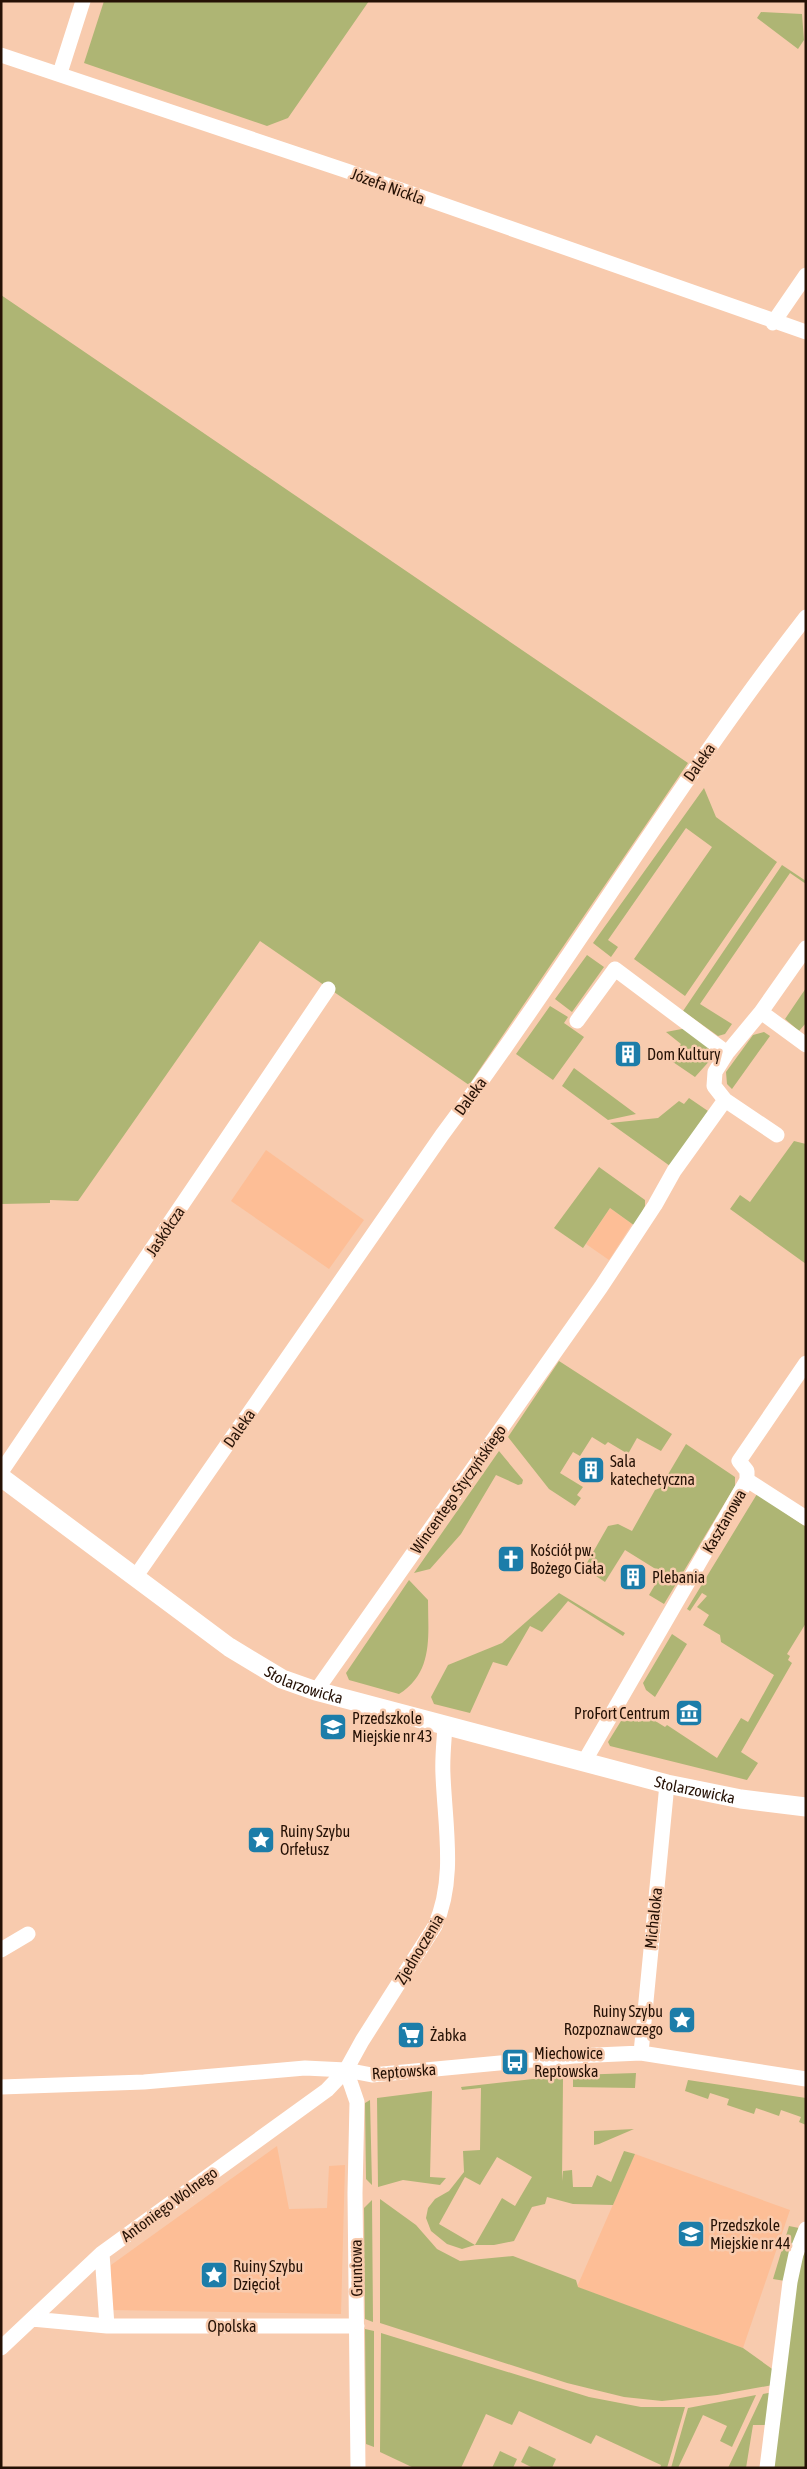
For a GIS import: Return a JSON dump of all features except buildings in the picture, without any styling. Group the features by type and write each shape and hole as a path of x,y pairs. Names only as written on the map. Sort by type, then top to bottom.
{"street":[{"path":"60,73 83,1"},
{"name":"Józefa Nickla","path":"1,55 60,73 363,176 773,323 806,332"},
{"path":"773,323 806,275"},
{"name":"Daleka","path":"136,1576 486,1074 699,761 806,617"},
{"path":"777,1135 725,1100 714,1086 715,1072 727,1053 761,1012 806,948"},
{"path":"577,1021 615,969 727,1053"},
{"name":"Jaskółcza","path":"1,1472 328,989"},
{"path":"761,1012 806,1045"},
{"name":"Wincentego Styczyńskiego","path":"316,1691 601,1287 655,1205 674,1171 725,1100"},
{"name":"Kasztanowa","path":"584,1762 747,1480 747,1471 739,1461 806,1363"},
{"name":"Stolarzowicka","path":"1,1477 229,1647 282,1679 316,1691 667,1784 741,1799 806,1807"},
{"path":"747,1480 806,1518"},
{"name":"Zjednoczenia","path":"346,2070 362,2041 435,1926 443,1908 448,1864 443,1773 445,1726"},
{"name":"Michaloka","path":"641,2053 667,1784"},
{"path":"1,1950 28,1934"},
{"name":"Reptowska","path":"1,2087 144,2082 305,2068 346,2070 372,2075 574,2056 641,2053 806,2079"},
{"name":"Antoniego Wolnego","path":"1,2348 102,2253 327,2090 346,2070"},
{"name":"Gruntowa","path":"346,2070 357,2102 358,2468"},
{"path":"767,2468 790,2282 796,2254 806,2229"},
{"path":"102,2253 107,2326"},
{"name":"Opolska","path":"32,2319 107,2326 357,2326"}],"shaded area":[{"path":"266,1150 364,1220 329,1269 231,1201"},
{"path":"610,1208 632,1224 609,1260 586,1244"},
{"path":"277,2146 289,2209 327,2208 329,2166 345,2165 341,2314 110,2310 111,2265"},
{"name":"Przedszkole Miejskie nr 44","path":"635,2154 790,2210 743,2348 577,2287"}],"green space":[{"path":"104,1 369,1 288,118 267,126 84,63"},
{"path":"761,12 802,14 804,40 798,49 757,18"},
{"path":"1,295 688,763 469,1085 260,941 78,1201 50,1200 50,1203 1,1204"},
{"path":"704,788 716,817 777,862 685,996 634,959 712,847 686,828 608,940 618,947 611,957 593,943"},
{"path":"782,865 806,881 806,884 790,873 700,1004 732,1024 725,1034 718,1036 683,1011"},
{"path":"587,955 604,967 572,1012 555,999"},
{"path":"806,988 806,1023 799,1031 785,1019"},
{"path":"550,1006 568,1017 564,1023 584,1037 553,1080 516,1054"},
{"path":"687,1028 712,1048 713,1057 695,1077 670,1060 681,1044 666,1032"},
{"path":"764,1032 770,1036 732,1089 727,1084 726,1072 753,1035"},
{"path":"574,1068 636,1114 608,1120 562,1086"},
{"path":"689,1098 708,1111 670,1166 610,1123 658,1118 679,1101 684,1104"},
{"path":"794,1141 806,1144 806,1264 730,1209 740,1195 750,1202"},
{"path":"599,1167 645,1200 645,1206 635,1226 610,1208 583,1248 554,1228"},
{"path":"559,1361 672,1434 661,1451 637,1438 628,1454 608,1442 605,1445 592,1437 580,1456 573,1452 560,1473 583,1487 577,1495 581,1498 575,1506 549,1489 508,1437"},
{"path":"686,1444 735,1477 735,1486 664,1604 649,1595 662,1573 625,1550 605,1582 584,1568 608,1526 618,1524 632,1531 655,1490 660,1488"},
{"path":"499,1451 523,1480 522,1484 518,1485 496,1475 461,1534 430,1569 414,1573"},
{"path":"757,1494 806,1527 806,1623 787,1654 790,1656 788,1660 792,1663 741,1752 758,1763 747,1780 610,1746 608,1742 621,1721 628,1717 639,1722 644,1714 665,1727 667,1725 717,1758 741,1718 748,1722 774,1675 721,1642 720,1635 703,1625 709,1615 697,1607 707,1596 702,1593 690,1611 687,1609"},
{"path":"409,1580 428,1600 427,1652 424,1664 418,1675 399,1694 349,1680 346,1673"},
{"path":"559,1593 625,1633 623,1636 568,1601 542,1632 530,1626 507,1666 493,1662 470,1713 434,1704 431,1697 448,1665 502,1643"},
{"path":"672,1634 687,1644 655,1697 646,1690 643,1683"},
{"path":"636,2073 635,2088 573,2087 573,2075"},
{"path":"561,2076 563,2079 562,2181 563,2171 572,2170 573,2187 592,2187 597,2175 611,2182 624,2151 635,2154 613,2205 573,2204 547,2197 545,2204 532,2207 514,2241 494,2245 475,2245 462,2249 447,2244 431,2231 426,2218 428,2208 435,2199 449,2191 464,2172 463,2151 480,2150 481,2088 462,2090 461,2087","holes":["497,2157 532,2177 515,2206 502,2198 475,2245 439,2224 465,2177 480,2185"]},
{"path":"688,2080 806,2098 806,2125 799,2122 801,2117 781,2110 779,2116 756,2108 754,2114 727,2105 729,2099 710,2093 708,2099 685,2091"},
{"path":"432,2091 430,2177 446,2178 440,2185 403,2180 378,2187 377,2098"},
{"path":"370,2100 372,2185 366,2179 365,2103"},
{"path":"634,2129 599,2144 594,2145 594,2131"},
{"path":"380,2199 416,2225 437,2249 460,2261 513,2256 576,2280 578,2287 743,2348 775,2371 773,2385 717,2395 662,2401 624,2397 567,2383 380,2323"},
{"path":"372,2200 373,2322 365,2319 364,2208"},
{"path":"789,2226 799,2228 785,2281 773,2279"},
{"path":"806,2241 806,2468 772,2468 793,2297"},
{"path":"365,2329 374,2331 374,2447 366,2444"},
{"path":"381,2333 589,2397 641,2407 685,2407 667,2468 660,2468 661,2465 596,2435 591,2444 519,2411 512,2425 486,2414 461,2468 414,2468 380,2452"},
{"path":"773,2392 765,2425 753,2425 746,2468 728,2468 763,2394"},
{"path":"756,2395 732,2447 720,2441 727,2426 703,2415 678,2468 671,2468 688,2408"},
{"path":"529,2446 556,2459 552,2468 533,2468 521,2462"},
{"path":"500,2451 517,2459 513,2468 492,2468"}],"place":[{"name":"Dom Kultury","path":"628,1054"},
{"name":"Sala katechetyczna","path":"591,1470"},
{"name":"Kościół pw. Bożego Ciała","path":"511,1559"},
{"name":"Plebania","path":"633,1577"},
{"name":"ProFort Centrum","path":"689,1713"},
{"name":"Przedszkole Miejskie nr 43","path":"333,1727"},
{"name":"Ruiny Szybu Orfełusz","path":"261,1840"},
{"name":"Ruiny Szybu Rozpoznawczego","path":"682,2020"},
{"name":"Żabka","path":"411,2035"},
{"name":"Miechowice Reptowska","path":"515,2062"},
{"name":"Przedszkole Miejskie nr 44","path":"691,2234"},
{"name":"Ruiny Szybu Dzięcioł","path":"214,2275"}]}
